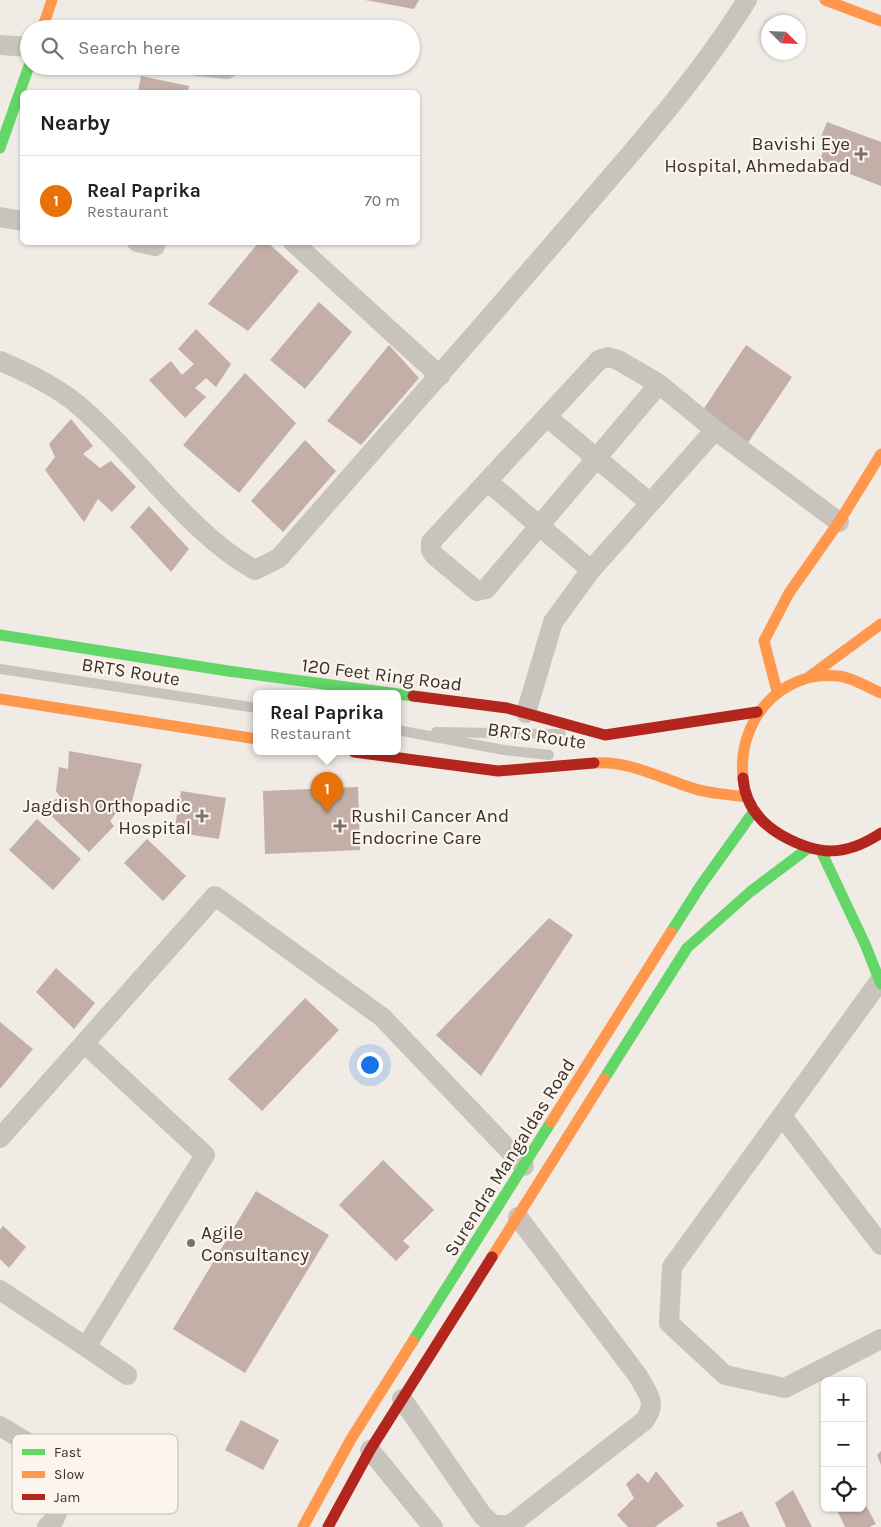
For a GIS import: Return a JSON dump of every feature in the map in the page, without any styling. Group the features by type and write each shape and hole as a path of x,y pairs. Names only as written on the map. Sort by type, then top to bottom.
{"main road":[{"path":"45,20 52,0"},
{"path":"824,0 881,21"},
{"path":"21,90 26,75"},
{"path":"0,148 20,91"},
{"path":"777,691 764,641 789,593 839,522 881,454"},
{"path":"809,677 881,624"},
{"name":"120 Feet Ring Road","path":"0,635 228,671 371,690"},
{"path":"880,834 861,845 841,851 808,849 777,836 754,811 746,797 741,776 741,753 746,732 757,712 777,691 792,682 809,677 830,675 850,678 869,685 881,693"},
{"name":"120 Feet Ring Road","path":"401,694 507,708 605,735 757,712"},
{"path":"0,699 253,738"},
{"path":"377,755 498,771 604,762 651,772 693,790 746,797"},
{"name":"Surendra Mangaldas Road","path":"303,1527 351,1439 701,886 754,811"},
{"name":"Surendra Mangaldas Road","path":"328,1527 370,1450 687,948 750,892 808,849"},
{"path":"821,851 865,944 880,983"}],"street":[{"path":"0,361 26,373 76,403 197,524 238,561 255,570 279,558 440,376 647,135 727,32 747,0"},
{"path":"0,45 20,46"},
{"path":"0,217 20,221"},
{"path":"295,245 440,376"},
{"path":"658,384 486,589 481,592 477,591 434,555 431,550 431,542 599,360 608,358 618,360 658,384 715,430 839,522"},
{"path":"547,417 649,502"},
{"path":"526,713 553,622 591,570 649,502 715,430"},
{"path":"488,481 591,570"},
{"path":"0,1138 215,896 382,1017 524,1166"},
{"path":"880,983 672,1267 669,1323 725,1375 786,1388 881,1339"},
{"path":"84,1043 205,1156 86,1347"},
{"path":"782,1116 881,1245"},
{"path":"402,1399 483,1516 494,1525 510,1526 644,1421 651,1412 651,1401 638,1376 518,1217"},
{"path":"0,1290 127,1375"},
{"path":"0,1426 13,1434"},
{"path":"370,1450 433,1527"}],"lane":[{"name":"BRTS Route","path":"0,669 253,707"},
{"name":"BRTS Route","path":"402,731 605,735"},
{"name":"BRTS Route","path":"402,731 504,750 604,762"}],"building":[{"path":"365,0 419,0 414,9"},
{"path":"141,76 189,86 188,90 138,90"},
{"path":"827,122 881,142 881,186 819,162 827,141 820,139"},
{"path":"257,245 270,245 299,271 248,331 208,304"},
{"path":"319,302 352,332 305,389 270,360"},
{"path":"196,329 231,364 216,387 206,378 195,388 206,397 185,418 149,380 171,361 182,375 194,364 178,349"},
{"path":"389,345 419,378 361,445 327,421"},
{"path":"746,345 792,377 745,447 699,416"},
{"path":"245,373 296,423 239,493 183,445"},
{"path":"71,419 93,446 83,454 100,468 111,461 136,487 112,512 98,499 84,522 45,470 55,457 49,444"},
{"path":"305,440 336,471 283,532 251,501"},
{"path":"149,506 189,549 171,572 130,527"},
{"path":"69,751 142,764 129,812 119,809 110,821 114,826 89,852 42,807 49,801 61,798 56,791 59,767 68,769"},
{"path":"358,787 360,850 265,854 263,791"},
{"path":"181,791 226,798 219,839 174,832"},
{"path":"37,819 81,859 53,890 9,850"},
{"path":"147,839 186,876 163,901 124,863"},
{"path":"549,918 573,935 481,1076 436,1035"},
{"path":"56,968 95,1003 74,1029 36,992"},
{"path":"305,998 339,1030 262,1111 228,1079"},
{"path":"0,1022 33,1049 0,1089"},
{"path":"383,1160 434,1210 403,1241 410,1247 396,1261 339,1205"},
{"path":"256,1191 329,1235 245,1373 173,1329"},
{"path":"3,1226 26,1247 9,1268 0,1259 0,1230"},
{"path":"241,1420 279,1440 263,1470 225,1450"},
{"path":"881,1451 881,1465 877,1455"},
{"path":"656,1471 684,1506 655,1527 628,1527 617,1515 634,1498 626,1484 638,1473 648,1483"},
{"path":"793,1490 812,1527 786,1527 775,1503"},
{"path":"866,1505 876,1524 869,1527 845,1527 838,1512 866,1512"},
{"path":"742,1511 750,1527 718,1527 716,1523"}],"traffic: fast":[{"path":"21,90 26,75"},
{"path":"0,148 20,91"},
{"path":"0,635 228,671 369,690"},
{"path":"401,694 413,696"},
{"path":"671,932 701,885 754,811"},
{"path":"604,1079 687,948 750,892 807,849"},
{"path":"821,851 865,944 881,984"},
{"path":"413,1341 551,1122"}],"traffic: slow":[{"path":"45,20 52,0"},
{"path":"825,0 881,21"},
{"path":"777,691 764,641 789,593 839,522 881,454"},
{"path":"809,677 881,624"},
{"path":"743,778 743,757 747,737 755,719 766,703 781,691 798,681 817,676 838,676 855,680 881,693"},
{"path":"0,699 253,738"},
{"path":"594,763 619,764 699,790 746,797"},
{"path":"551,1122 671,932"},
{"path":"492,1257 604,1079"},
{"path":"303,1527 351,1439 413,1341"}],"traffic: jam":[{"path":"413,696 507,708 605,735 757,712"},
{"path":"377,755 498,771 594,763"},
{"path":"743,778 744,787 754,811 773,830 794,842 819,850 843,850 868,841 881,833"},
{"path":"328,1527 370,1450 492,1257"}],"place":[{"name":"Bavishi Eye Hospital, Ahmedabad","path":"861,154"},
{"name":"Real Paprika","path":"327,813"},
{"name":"Jagdish Orthopadic Hospital","path":"202,816"},
{"name":"Rushil Cancer And Endocrine Care","path":"340,826"},
{"name":"Agile Consultancy","path":"191,1243"}]}
